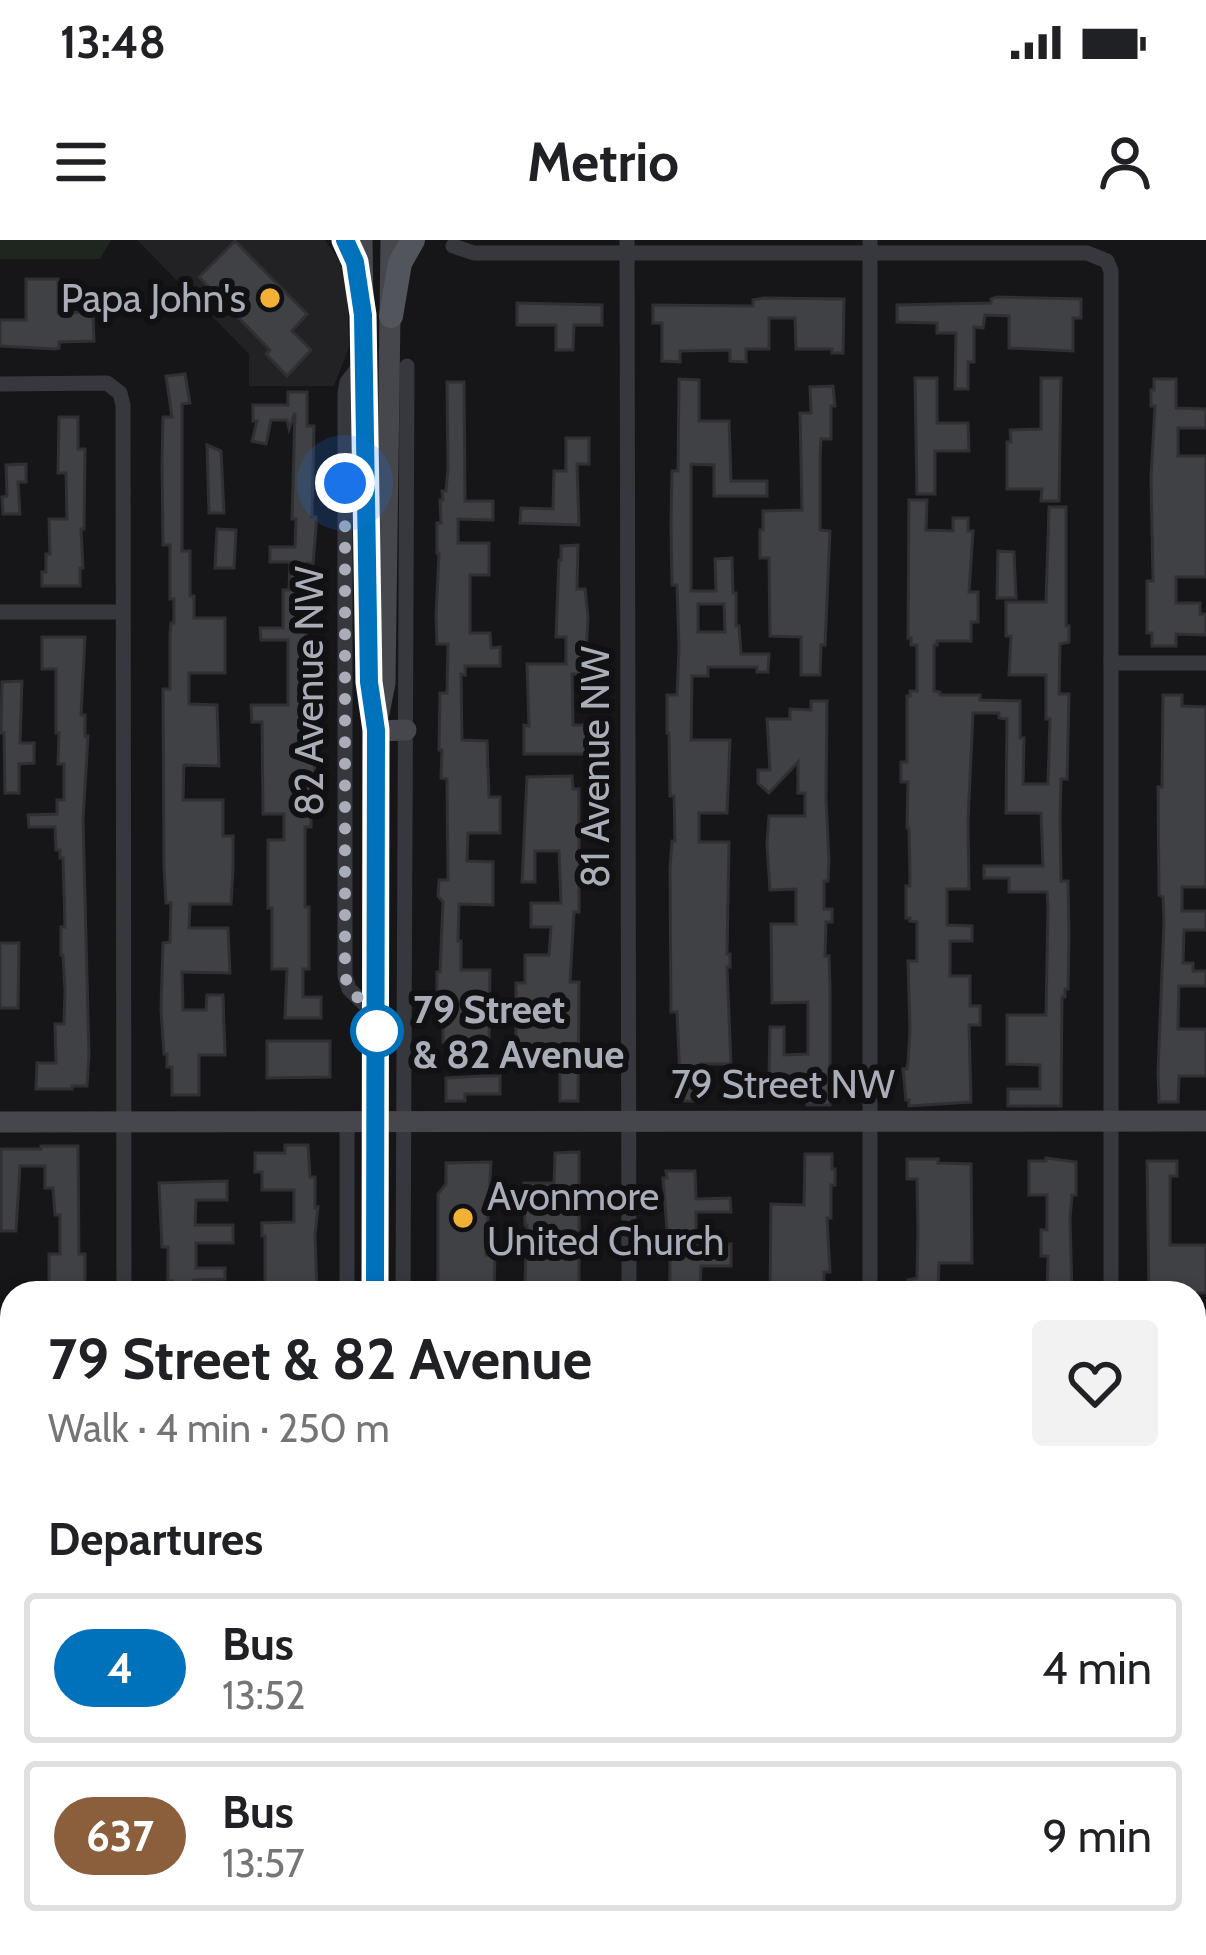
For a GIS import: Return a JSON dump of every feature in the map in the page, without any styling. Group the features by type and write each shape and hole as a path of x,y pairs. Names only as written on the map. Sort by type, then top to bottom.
{"main road":[{"path":"345,240 355,262 363,315"},
{"name":"82 Avenue NW","path":"362,240 369,682 376,730 375,1281"},
{"name":"82 Avenue NW","path":"376,730 385,682 391,240"},
{"path":"391,316 400,262 413,240"},
{"path":"376,730 406,730"},
{"name":"79 Street NW","path":"0,1122 1206,1121"}],"street":[{"path":"453,246 475,253 627,246 870,247 1088,253 1103,258 1111,271 1111,1281"},
{"name":"81 Avenue NW","path":"627,246 629,1281"},
{"path":"870,247 870,1281"},
{"name":"82 Avenue NW","path":"364,360 347,382 345,393 345,976 349,989 377,1016"},
{"path":"403,1281 407,367"},
{"path":"0,384 107,383 120,392 123,405 124,1281"},
{"path":"0,612 122,612"},
{"path":"1111,663 1206,663"},
{"path":"347,1121 347,1281"}],"shaded area":[{"path":"0,240 111,240 100,259 0,259"},
{"path":"137,240 325,240 340,261 347,285 349,347 334,386 249,386 249,354"}],"building":[{"path":"235,241 307,314 292,331 311,350 287,376 266,354 270,350 199,277"},
{"path":"26,279 58,279 58,313 93,312 94,341 59,342 55,349 0,346 0,320 26,320"},
{"path":"997,297 1081,299 1081,318 1073,318 1073,351 1009,348 1009,316 985,315 983,328 974,327 968,389 955,389 956,333 937,333 937,323 897,322 897,305 991,303"},
{"path":"844,299 843,353 796,349 795,318 769,318 769,349 746,349 746,362 730,361 730,350 680,351 680,362 662,361 662,323 653,323 653,305 753,306 753,300"},
{"path":"517,303 602,305 602,325 574,325 573,350 556,350 556,325 517,325"},
{"path":"185,374 190,403 182,404 182,551 190,551 194,618 225,618 225,673 189,673 189,704 217,705 219,766 184,765 183,800 223,800 223,836 233,836 231,904 190,904 189,928 228,928 230,973 182,972 183,1010 206,1010 207,995 223,995 225,1055 199,1055 199,1095 172,1095 161,1009 163,943 170,942 171,903 166,903 164,867 163,689 170,689 174,623 170,545 163,545 163,417 172,417 166,376"},
{"path":"915,378 937,378 937,423 968,423 969,451 935,451 935,494 917,494"},
{"path":"1041,378 1061,378 1059,501 1041,501 1042,489 1007,489 1010,430 1041,429"},
{"path":"679,379 699,380 699,421 729,421 731,481 767,481 767,496 714,496 714,465 691,464 691,591 716,591 715,559 732,558 741,654 769,654 768,672 757,672 757,667 708,667 708,676 692,676 691,740 730,740 727,813 699,813 699,842 729,842 731,1064 701,1064 701,1101 681,1101 677,1012 671,1012 670,868 675,841 667,695 677,695 677,585 672,585 671,525 672,471 678,471","holes":["698,604 724,604 725,632 698,632"]},
{"path":"1154,379 1176,379 1176,408 1206,409 1206,428 1178,428 1178,456 1206,456 1206,577 1176,577 1176,603 1200,603 1200,614 1206,614 1206,635 1176,634 1176,646 1152,646 1152,633 1147,633 1147,581 1153,581"},
{"path":"447,382 464,382 465,501 493,501 493,520 458,519 458,543 489,543 489,575 470,575 470,633 490,633 491,648 500,647 500,666 465,666 465,675 461,674 462,740 487,741 489,797 500,797 500,833 468,833 467,861 493,862 493,905 459,904 461,970 490,970 489,1043 443,1042 443,1012 437,1012 443,902 438,896 439,880 448,880 447,779 441,778 439,750 440,693 447,693 448,644 437,644 436,617 437,523 441,523 440,500 446,491 448,468"},
{"path":"833,386 831,439 821,439 820,457 820,530 830,531 825,645 821,645 820,675 801,675 801,637 770,636 769,558 760,558 760,530 763,511 802,510 800,413 811,413 810,387"},
{"path":"288,392 307,392 307,426 314,426 312,517 316,517 316,528 313,564 307,563 306,608 307,725 312,725 315,735 314,814 311,827 305,827 309,969 303,969 303,997 321,997 321,1018 285,1018 287,969 272,969 268,840 284,840 284,814 263,814 262,722 252,722 251,705 288,705 288,640 261,640 260,628 283,628 283,590 289,590 290,562 270,562 270,547 295,547 295,413 289,429 287,420 271,420 266,444 252,441 257,421 253,421 253,405 288,405"},
{"path":"59,417 78,417 78,449 85,449 80,586 42,586 46,554 50,554 49,519 67,519 66,473 58,473"},
{"path":"566,438 589,438 589,464 577,464 579,525 520,523 521,508 553,509 554,471 566,471"},
{"path":"207,445 221,451 224,513 209,513"},
{"path":"26,464 26,482 18,482 20,514 3,514 6,465"},
{"path":"909,500 927,500 926,530 953,531 953,518 968,518 968,531 973,531 969,592 978,592 978,622 971,622 971,641 937,641 934,645 934,691 980,695 980,700 1020,701 1023,784 1048,784 1046,675 1009,675 1006,602 1046,602 1049,507 1066,507 1069,642 1060,644 1059,694 1069,694 1067,779 1061,779 1060,817 1061,881 1068,881 1069,936 1068,989 1062,997 1061,1106 1008,1106 1008,1089 1040,1089 1040,1065 1007,1064 1007,1015 1046,1015 1048,906 1047,892 1009,892 1009,878 984,878 984,866 1043,866 1041,813 1006,813 1007,719 999,718 999,713 973,713 969,889 947,889 947,925 972,926 972,941 950,941 950,976 970,976 970,1006 980,1006 980,1025 969,1025 971,1102 909,1106 906,1100 908,961 917,961 917,922 906,918 908,782 901,782 901,762 907,762 907,696 917,691 917,645 911,645 908,638"},
{"path":"217,529 236,530 234,568 215,568"},
{"path":"578,545 577,589 585,589 588,617 585,674 572,674 573,725 592,725 592,754 524,754 524,725 529,726 527,664 566,664 566,637 556,637 559,560 561,546"},
{"path":"998,551 1014,552 1016,598 997,598"},
{"path":"42,637 85,637 81,715 85,715 88,736 83,820 89,1056 87,1086 72,1089 36,1089 37,1063 56,1063 55,1024 64,1024 65,991 63,858 56,850 55,827 29,827 28,815 57,814 57,800 64,800 64,764 58,764 56,733 56,669 42,669"},
{"path":"22,681 20,743 34,743 34,763 19,764 19,793 5,793 2,682"},
{"path":"1163,695 1182,695 1182,706 1206,707 1206,887 1182,887 1182,911 1206,911 1206,930 1184,930 1183,963 1193,963 1193,971 1206,971 1206,986 1179,986 1178,1029 1206,1029 1206,1076 1179,1076 1178,1102 1159,1102 1164,922 1159,895 1158,787 1162,787"},
{"path":"811,701 827,701 829,861 824,909 832,909 832,922 826,922 825,956 829,956 830,1105 807,1105 807,1075 769,1076 770,1027 784,1027 784,1055 808,1054 808,1002 772,1003 771,924 796,924 796,889 770,890 767,844 769,816 805,816 805,793 798,793 798,762 769,793 758,783 758,770 770,770 767,719 790,719 790,709 811,710"},
{"path":"572,776 573,789 579,789 579,912 574,912 570,982 579,982 578,1101 560,1101 560,1065 516,1071 516,983 525,983 525,955 549,955 551,927 531,927 531,903 561,903 559,851 535,851 535,882 522,882 527,777"},
{"path":"0,943 19,943 18,1008 0,1008"},
{"path":"267,1041 330,1041 330,1077 267,1078"},
{"path":"500,1076 500,1094 465,1094 465,1101 446,1101 446,1078"},
{"path":"285,1145 308,1145 318,1207 317,1281 265,1281 262,1223 294,1222 294,1190 262,1190 255,1153 285,1153"},
{"path":"78,1146 79,1254 85,1254 85,1281 49,1281 49,1254 60,1254 60,1215 55,1215 53,1188 45,1188 45,1166 20,1166 16,1231 1,1231 1,1149"},
{"path":"579,1152 579,1281 525,1281 524,1183 554,1183 555,1153"},
{"path":"805,1154 832,1154 835,1185 831,1185 831,1218 827,1218 830,1272 824,1272 824,1281 770,1281 771,1204 804,1205"},
{"path":"907,1159 971,1164 972,1263 939,1263 938,1281 908,1281 917,1278 918,1231 917,1179 907,1179"},
{"path":"1029,1161 1076,1162 1070,1218 1072,1281 1047,1281 1048,1256 1041,1256 1047,1195 1029,1195"},
{"path":"1147,1161 1177,1161 1177,1176 1170,1176 1170,1245 1206,1245 1206,1281 1149,1281"},
{"name":"Avonmore United Church","path":"491,1162 486,1255 495,1255 494,1281 438,1281 438,1194 446,1184 446,1163"},
{"path":"666,1171 695,1171 696,1199 730,1198 731,1212 696,1212 696,1244 731,1244 731,1266 701,1266 700,1281 670,1281 663,1178 667,1178"},
{"path":"227,1181 227,1200 196,1200 195,1225 233,1225 233,1243 196,1243 196,1268 225,1268 225,1279 168,1281 159,1183"}],"bus line":[{"name":"4","path":"345,240 355,262 363,315 369,682 376,730 375,1281"}],"place":[{"name":"Papa John's","path":"270,298"},
{"name":"79 Street & 82 Avenue","path":"377,1031"},
{"name":"Avonmore United Church","path":"463,1218"}],"route":[{"path":"345,483 345,976 349,989 377,1016 377,1031"}]}
